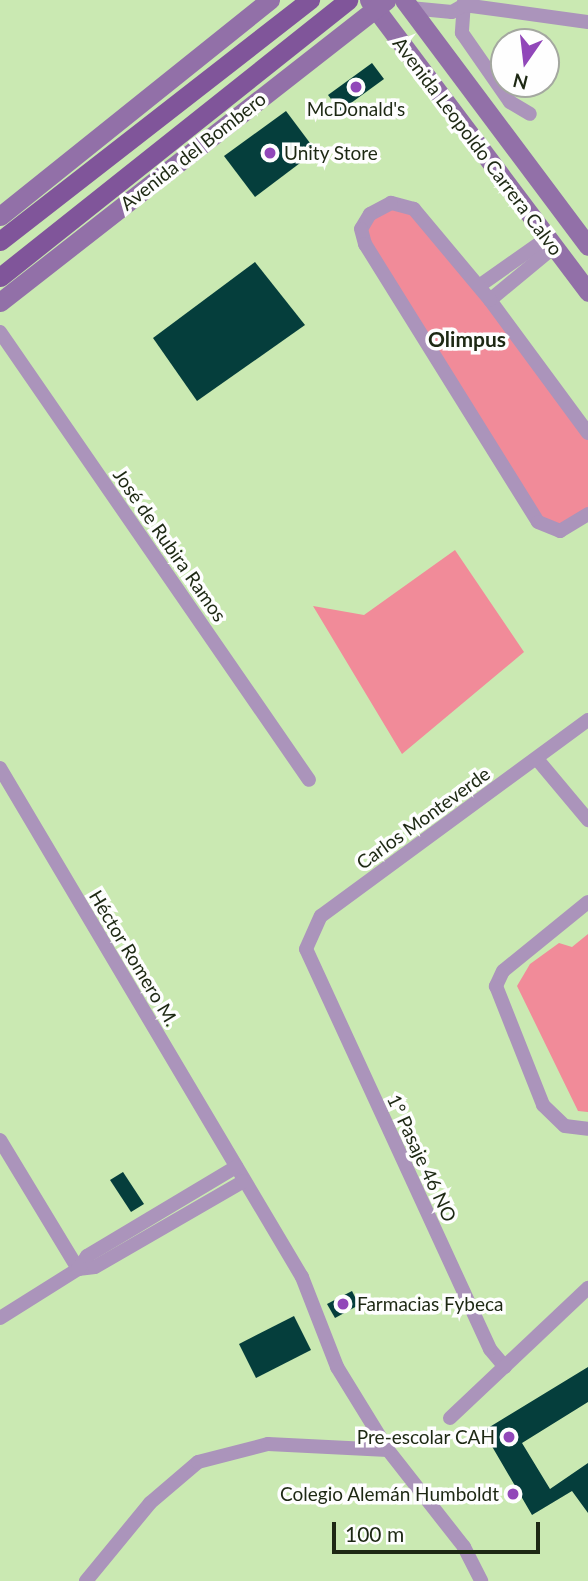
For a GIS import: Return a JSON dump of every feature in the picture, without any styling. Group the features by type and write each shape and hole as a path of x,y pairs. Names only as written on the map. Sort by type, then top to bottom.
{"main road":[{"path":"0,216 270,0"},
{"path":"0,241 310,0"},
{"path":"0,264 337,0"},
{"name":"Avenida del Bombero","path":"0,277 348,0"},
{"name":"Avenida del Bombero","path":"0,302 377,3"},
{"name":"Avenida Leopoldo Carrera Calvo","path":"377,3 588,292"},
{"name":"Avenida Leopoldo Carrera Calvo","path":"407,4 588,246"}],"street":[{"path":"407,4 452,12 463,2"},
{"path":"463,2 588,22"},
{"path":"463,2 462,33 510,102 530,114"},
{"path":"588,433 490,300 414,209 391,203 370,214 361,229 365,244 538,522 560,531 588,514"},
{"path":"479,286 550,243"},
{"path":"490,300 550,243"},
{"name":"José de Rubira Ramos","path":"0,332 309,780"},
{"name":"Carlos Monteverde","path":"308,962 306,949 321,916 588,720"},
{"path":"537,759 588,820"},
{"name":"Héctor Romero M.","path":"0,768 244,1181"},
{"path":"588,902 503,971 496,986 543,1105 565,1126 588,1129"},
{"name":"1° Pasaje 46 NO","path":"308,962 490,1349 505,1367"},
{"path":"0,1140 78,1269"},
{"path":"0,1318 78,1269 88,1256 236,1167"},
{"path":"78,1269 95,1267 244,1181 302,1277 337,1367 388,1450 464,1547 481,1581"},
{"path":"450,1418 588,1288"},
{"path":"86,1581 150,1503 198,1462 268,1444 388,1450"}],"shaded area":[{"path":"391,203 414,209 588,433 588,514 560,531 544,527 365,244 370,214"},
{"path":"455,550 524,652 402,754 313,606 364,615"},
{"path":"588,934 588,1112 578,1111 517,986 530,964 559,943 572,947"}],"building":[{"name":"McDonald's","path":"372,63 384,79 340,111 328,95"},
{"name":"Unity Store","path":"286,111 316,151 255,197 224,156"},
{"path":"255,262 305,325 197,401 153,338"},
{"path":"123,1172 144,1204 131,1212 110,1180"},
{"name":"Farmacias Fybeca","path":"352,1291 359,1305 335,1318 327,1304"},
{"path":"294,1316 311,1350 256,1378 239,1344"},
{"name":"Pre-escolar CAH","path":"588,1367 588,1402 522,1443 550,1489 588,1463 588,1513 572,1491 532,1515 483,1431"}],"place":[{"name":"McDonald's","path":"356,87"},
{"name":"Unity Store","path":"270,153"},
{"name":"Farmacias Fybeca","path":"343,1304"},
{"name":"Pre-escolar CAH","path":"509,1437"},
{"name":"Colegio Alemán Humboldt","path":"513,1494"}],"district":[{"name":"Olimpus","path":"467,339"}]}
